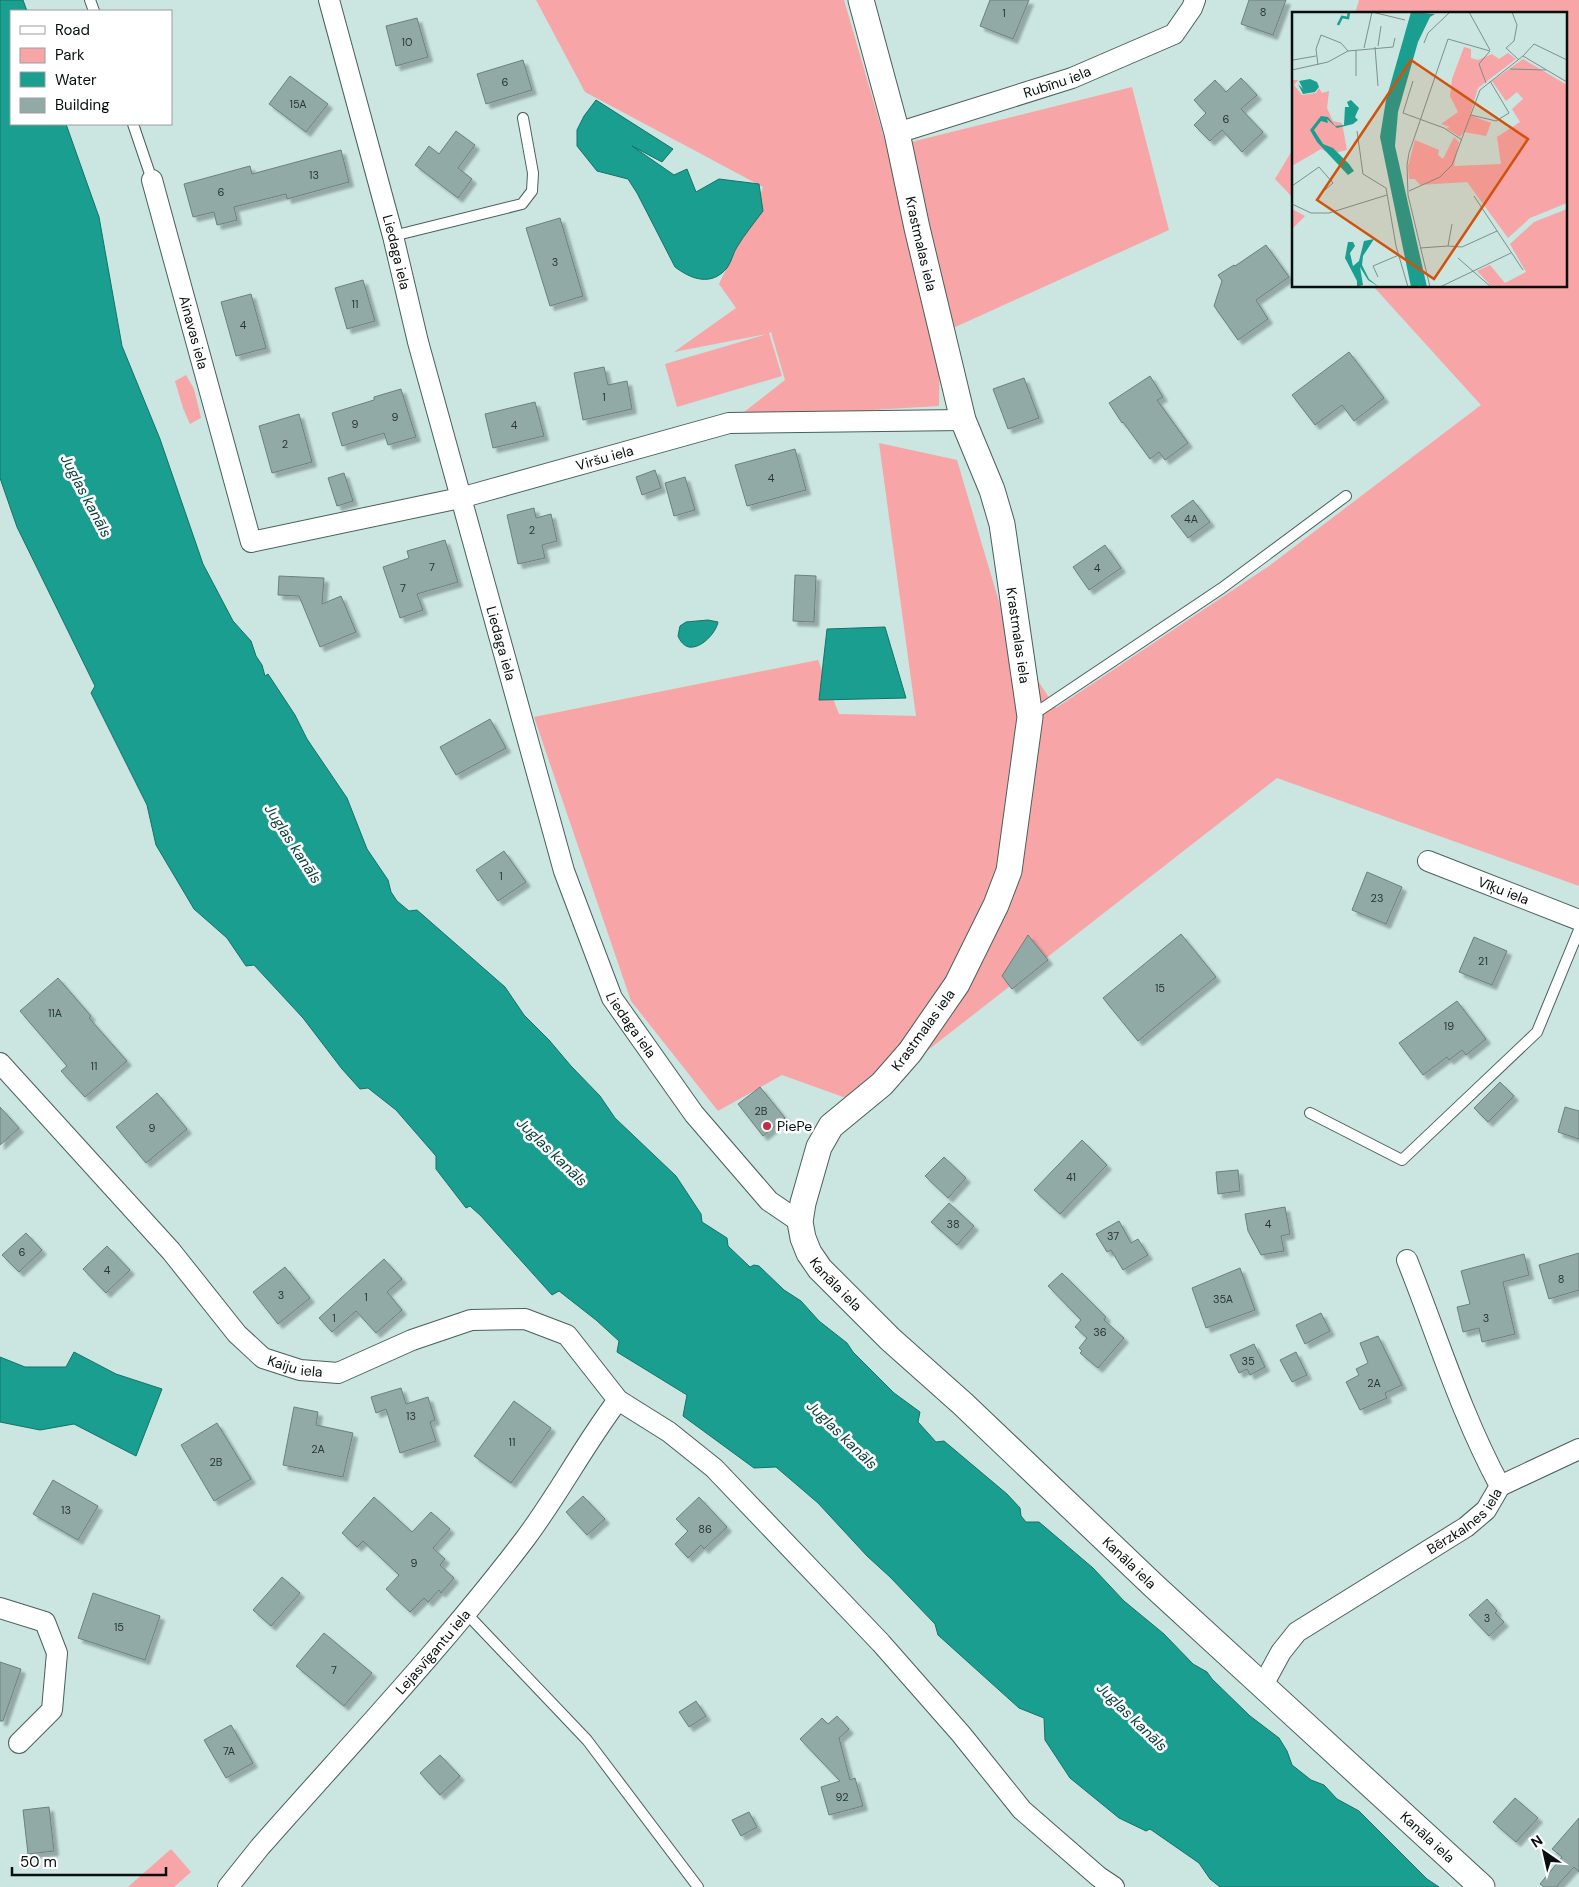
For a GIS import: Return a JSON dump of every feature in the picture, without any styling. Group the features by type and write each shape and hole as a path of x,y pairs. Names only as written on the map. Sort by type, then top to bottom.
{"street":[{"name":"Liedaga iela","path":"329,0 393,236 418,342 460,498 564,871 612,998 694,1114 769,1201 800,1222"},
{"name":"Krastmalas iela","path":"800,1222 803,1203 818,1147 830,1126 882,1084 910,1052 957,984 996,905 1009,871 1030,717 1002,524 992,490 963,420 917,228 897,133 861,0"},
{"name":"Rubīnu iela","path":"897,133 1072,78 1174,34 1192,8 1195,0"},
{"name":"Ainavas iela","path":"152,180 251,542"},
{"name":"Viršu iela","path":"251,542 460,498 729,423 963,420"},
{"name":"Vīķu iela","path":"1428,861 1579,920"},
{"name":"Kaiju iela","path":"0,1063 171,1251 237,1334 263,1358 300,1370 338,1373 412,1340 471,1320 526,1319 568,1335 618,1400"},
{"name":"Kanāla iela","path":"800,1222 803,1238 809,1253 820,1269 890,1339 963,1404 1154,1586 1482,1887"},
{"name":"Bērzkalnes iela","path":"1263,1686 1281,1652 1297,1632 1466,1527 1486,1510 1500,1486 1488,1464 1448,1370 1407,1260"},
{"name":"Lejasvīgantu iela","path":"228,1887 266,1840 466,1613 526,1538 601,1422 618,1400"},
{"path":"618,1400 669,1432 714,1468 881,1643 961,1734 1022,1810 1103,1884"},
{"path":"1500,1486 1579,1449"},
{"path":"0,1608 45,1622 57,1653 52,1710 19,1743"}],"lane":[{"path":"393,236 522,204 532,191 533,173 523,118"},
{"name":"Ainavas iela","path":"133,125 152,180"},
{"path":"1030,717 1222,588 1346,496"},
{"path":"1310,1113 1402,1160 1537,1032 1579,930"},
{"path":"466,1613 587,1740 698,1887"}],"green space":[{"path":"536,0 844,0 887,148 1132,87 1169,230 940,334 939,406 805,414 744,412 785,380 771,332 769,333 782,376 677,407 665,364 767,334 674,352 736,308 719,284 757,206 763,187 585,92"},
{"path":"1359,0 1579,0 1579,886 1277,778 860,1103 782,1075 718,1111 631,1001 534,717 818,660 839,714 916,716 879,443 957,460 1010,639 1056,708 1269,566 1481,405 1375,288 1566,288 1566,12 1356,12"},
{"path":"1292,151 1292,197 1275,179"},
{"path":"186,375 194,389 201,418 190,424 175,381"},
{"path":"171,1849 191,1872 174,1887 128,1887"}],"water":[{"name":"Juglas kanāls","path":"0,0 23,0 27,10 10,10 10,125 66,125 99,217 122,346 160,439 203,564 233,621 251,641 265,676 268,674 295,715 307,739 347,798 367,849 388,880 391,892 397,901 409,911 417,910 505,987 524,1015 600,1096 615,1118 676,1176 701,1214 702,1222 727,1238 728,1246 750,1267 754,1265 759,1266 784,1290 801,1301 819,1321 847,1343 853,1352 894,1393 920,1412 918,1422 936,1442 944,1441 1007,1494 1020,1508 1021,1516 1026,1522 1039,1522 1093,1568 1124,1601 1164,1634 1193,1664 1207,1672 1250,1716 1279,1738 1287,1751 1292,1765 1311,1780 1324,1785 1337,1799 1359,1811 1427,1879 1439,1887 1220,1887 1210,1879 1199,1863 1150,1829 1146,1831 1119,1818 1070,1778 1045,1740 1044,1718 1019,1708 938,1635 935,1624 867,1556 818,1503 776,1467 754,1468 683,1416 687,1395 617,1352 619,1341 559,1291 552,1295 481,1216 470,1206 466,1208 436,1169 436,1156 396,1110 368,1088 360,1089 342,1069 303,1018 254,965 246,966 227,938 194,909 156,845 147,805 91,693 95,686 17,527 0,478"},
{"path":"596,100 673,149 662,162 632,146 674,175 687,169 696,192 719,179 759,184 763,211 746,233 727,268 721,274 708,279 694,278 675,267 628,179 597,171 577,146 577,130 584,116"},
{"path":"708,620 718,622 714,631 703,643 689,647 682,643 678,636 680,626 686,622"},
{"path":"885,627 906,698 819,700 827,629"},
{"path":"74,1352 116,1374 162,1389 136,1456 74,1424 40,1430 0,1422 0,1357 25,1367 66,1367"}],"building":[{"path":"990,0 1029,0 1013,39 980,26"},
{"path":"1249,0 1286,0 1273,35 1241,24"},
{"path":"417,18 428,57 396,66 386,26"},
{"path":"523,60 532,90 486,104 477,74"},
{"path":"290,76 328,104 306,132 269,104"},
{"path":"1241,78 1257,95 1241,109 1263,132 1242,152 1222,130 1210,141 1194,125 1206,113 1194,100 1215,80 1226,92"},
{"path":"456,131 475,145 458,168 472,179 458,198 415,165 429,146 439,154"},
{"path":"341,150 349,182 287,199 286,194 234,207 237,220 217,225 214,212 193,217 184,184 250,166 252,174"},
{"path":"560,218 583,296 550,306 526,228"},
{"path":"1266,245 1289,277 1256,300 1268,319 1238,340 1214,306 1222,281 1218,275"},
{"path":"363,280 375,321 347,329 335,288"},
{"path":"251,294 266,348 236,356 221,302"},
{"path":"1349,352 1384,398 1354,421 1342,405 1315,425 1292,395"},
{"path":"604,367 608,385 627,381 632,409 583,420 574,373"},
{"path":"1150,376 1163,397 1157,400 1188,443 1165,460 1159,452 1150,459 1109,403"},
{"path":"1024,378 1039,418 1008,429 993,389"},
{"path":"401,389 416,437 388,445 384,433 342,446 332,413 374,400 374,397"},
{"path":"535,402 544,436 493,448 485,414"},
{"path":"299,414 312,462 272,473 259,426"},
{"path":"795,449 806,490 747,506 735,465"},
{"path":"655,470 661,488 642,495 636,477"},
{"path":"344,473 353,501 337,506 328,478"},
{"path":"685,477 695,510 674,516 665,483"},
{"path":"1193,500 1210,522 1188,538 1171,516"},
{"path":"534,508 536,518 551,514 557,541 542,545 545,558 518,564 507,515"},
{"path":"445,540 458,582 417,594 423,610 400,618 383,567 409,558 407,551"},
{"path":"1105,545 1121,568 1089,590 1073,567"},
{"path":"795,575 816,576 814,622 793,621"},
{"path":"279,576 324,578 322,604 341,596 356,632 320,647 299,596 278,595"},
{"path":"490,719 506,748 456,775 440,747"},
{"path":"504,851 526,882 498,901 476,870"},
{"path":"1367,872 1402,887 1386,924 1352,910"},
{"path":"1181,934 1216,977 1138,1041 1103,998"},
{"path":"1028,935 1048,960 1012,989 1002,976"},
{"path":"1474,937 1507,951 1492,985 1459,972"},
{"path":"58,978 91,1016 89,1018 127,1061 85,1097 61,1071 67,1066 20,1011"},
{"path":"1457,1001 1486,1039 1466,1055 1462,1050 1449,1060 1447,1057 1423,1075 1399,1043"},
{"path":"1500,1082 1514,1096 1488,1122 1474,1108"},
{"path":"760,1087 785,1118 763,1136 738,1104"},
{"path":"157,1093 187,1129 146,1163 116,1127"},
{"path":"0,1107 19,1128 0,1145"},
{"path":"1565,1107 1579,1111 1579,1139 1558,1132"},
{"path":"1082,1140 1107,1165 1060,1214 1034,1190"},
{"path":"944,1157 966,1178 948,1198 925,1176"},
{"path":"1238,1170 1240,1191 1218,1194 1216,1172"},
{"path":"949,1203 974,1226 957,1245 931,1222"},
{"path":"1285,1207 1290,1234 1281,1236 1284,1251 1261,1255 1248,1231 1245,1214"},
{"path":"1119,1221 1131,1243 1138,1239 1148,1255 1123,1270 1111,1250 1107,1252 1096,1234"},
{"path":"26,1233 42,1250 19,1272 2,1255"},
{"path":"107,1246 130,1270 106,1293 83,1269"},
{"path":"1579,1253 1579,1290 1549,1299 1539,1265"},
{"path":"1524,1254 1529,1275 1503,1282 1515,1334 1482,1342 1479,1328 1463,1332 1457,1307 1470,1304 1461,1271"},
{"path":"384,1259 402,1279 387,1292 402,1310 376,1333 356,1311 332,1332 319,1318"},
{"path":"285,1267 310,1298 278,1324 253,1292"},
{"path":"1240,1268 1255,1310 1206,1328 1192,1288"},
{"path":"1062,1273 1106,1317 1104,1320 1124,1338 1098,1368 1080,1353 1082,1351 1079,1348 1087,1338 1075,1327 1081,1320 1048,1286"},
{"path":"1321,1313 1330,1331 1305,1344 1296,1325"},
{"path":"1378,1336 1402,1385 1385,1393 1387,1398 1360,1410 1346,1382 1359,1375 1356,1369 1368,1363 1360,1343"},
{"path":"1254,1344 1265,1367 1250,1375 1247,1369 1239,1373 1230,1355"},
{"path":"1296,1352 1307,1375 1292,1382 1280,1360"},
{"path":"401,1388 406,1404 428,1397 435,1420 430,1422 436,1441 400,1453 386,1409 376,1413 371,1397"},
{"path":"514,1401 551,1428 511,1483 474,1456"},
{"path":"294,1407 318,1412 316,1425 353,1433 343,1477 283,1465"},
{"path":"217,1423 251,1479 214,1501 181,1445"},
{"path":"53,1480 98,1506 78,1540 33,1514"},
{"path":"583,1496 605,1519 587,1535 566,1512"},
{"path":"374,1497 412,1532 431,1512 450,1529 433,1548 445,1559 440,1565 454,1578 441,1593 439,1590 428,1602 424,1598 410,1612 386,1589 399,1575 363,1541 357,1547 342,1533"},
{"path":"699,1497 727,1527 704,1549 701,1545 688,1558 675,1544 688,1531 676,1519"},
{"path":"282,1577 300,1593 271,1626 253,1610"},
{"path":"93,1593 160,1616 145,1660 78,1638"},
{"path":"1487,1599 1497,1611 1495,1613 1504,1622 1489,1636 1469,1615"},
{"path":"324,1633 372,1673 344,1706 296,1666"},
{"path":"0,1662 21,1669 3,1721 0,1721"},
{"path":"696,1701 706,1716 689,1727 679,1712"},
{"path":"837,1716 849,1729 839,1738 850,1780 855,1778 863,1806 829,1815 821,1787 840,1781 800,1739 822,1718 828,1724"},
{"path":"231,1725 253,1763 226,1778 204,1740"},
{"path":"440,1755 460,1776 440,1795 420,1773"},
{"path":"1515,1798 1538,1818 1516,1842 1493,1822"},
{"path":"49,1807 54,1851 28,1854 23,1810"},
{"path":"749,1812 757,1827 741,1836 732,1820"},
{"path":"1579,1818 1579,1872 1574,1867 1556,1887 1544,1887 1540,1884 1562,1857 1552,1849"}],"place":[{"name":"PiePe","path":"767,1126"}]}
